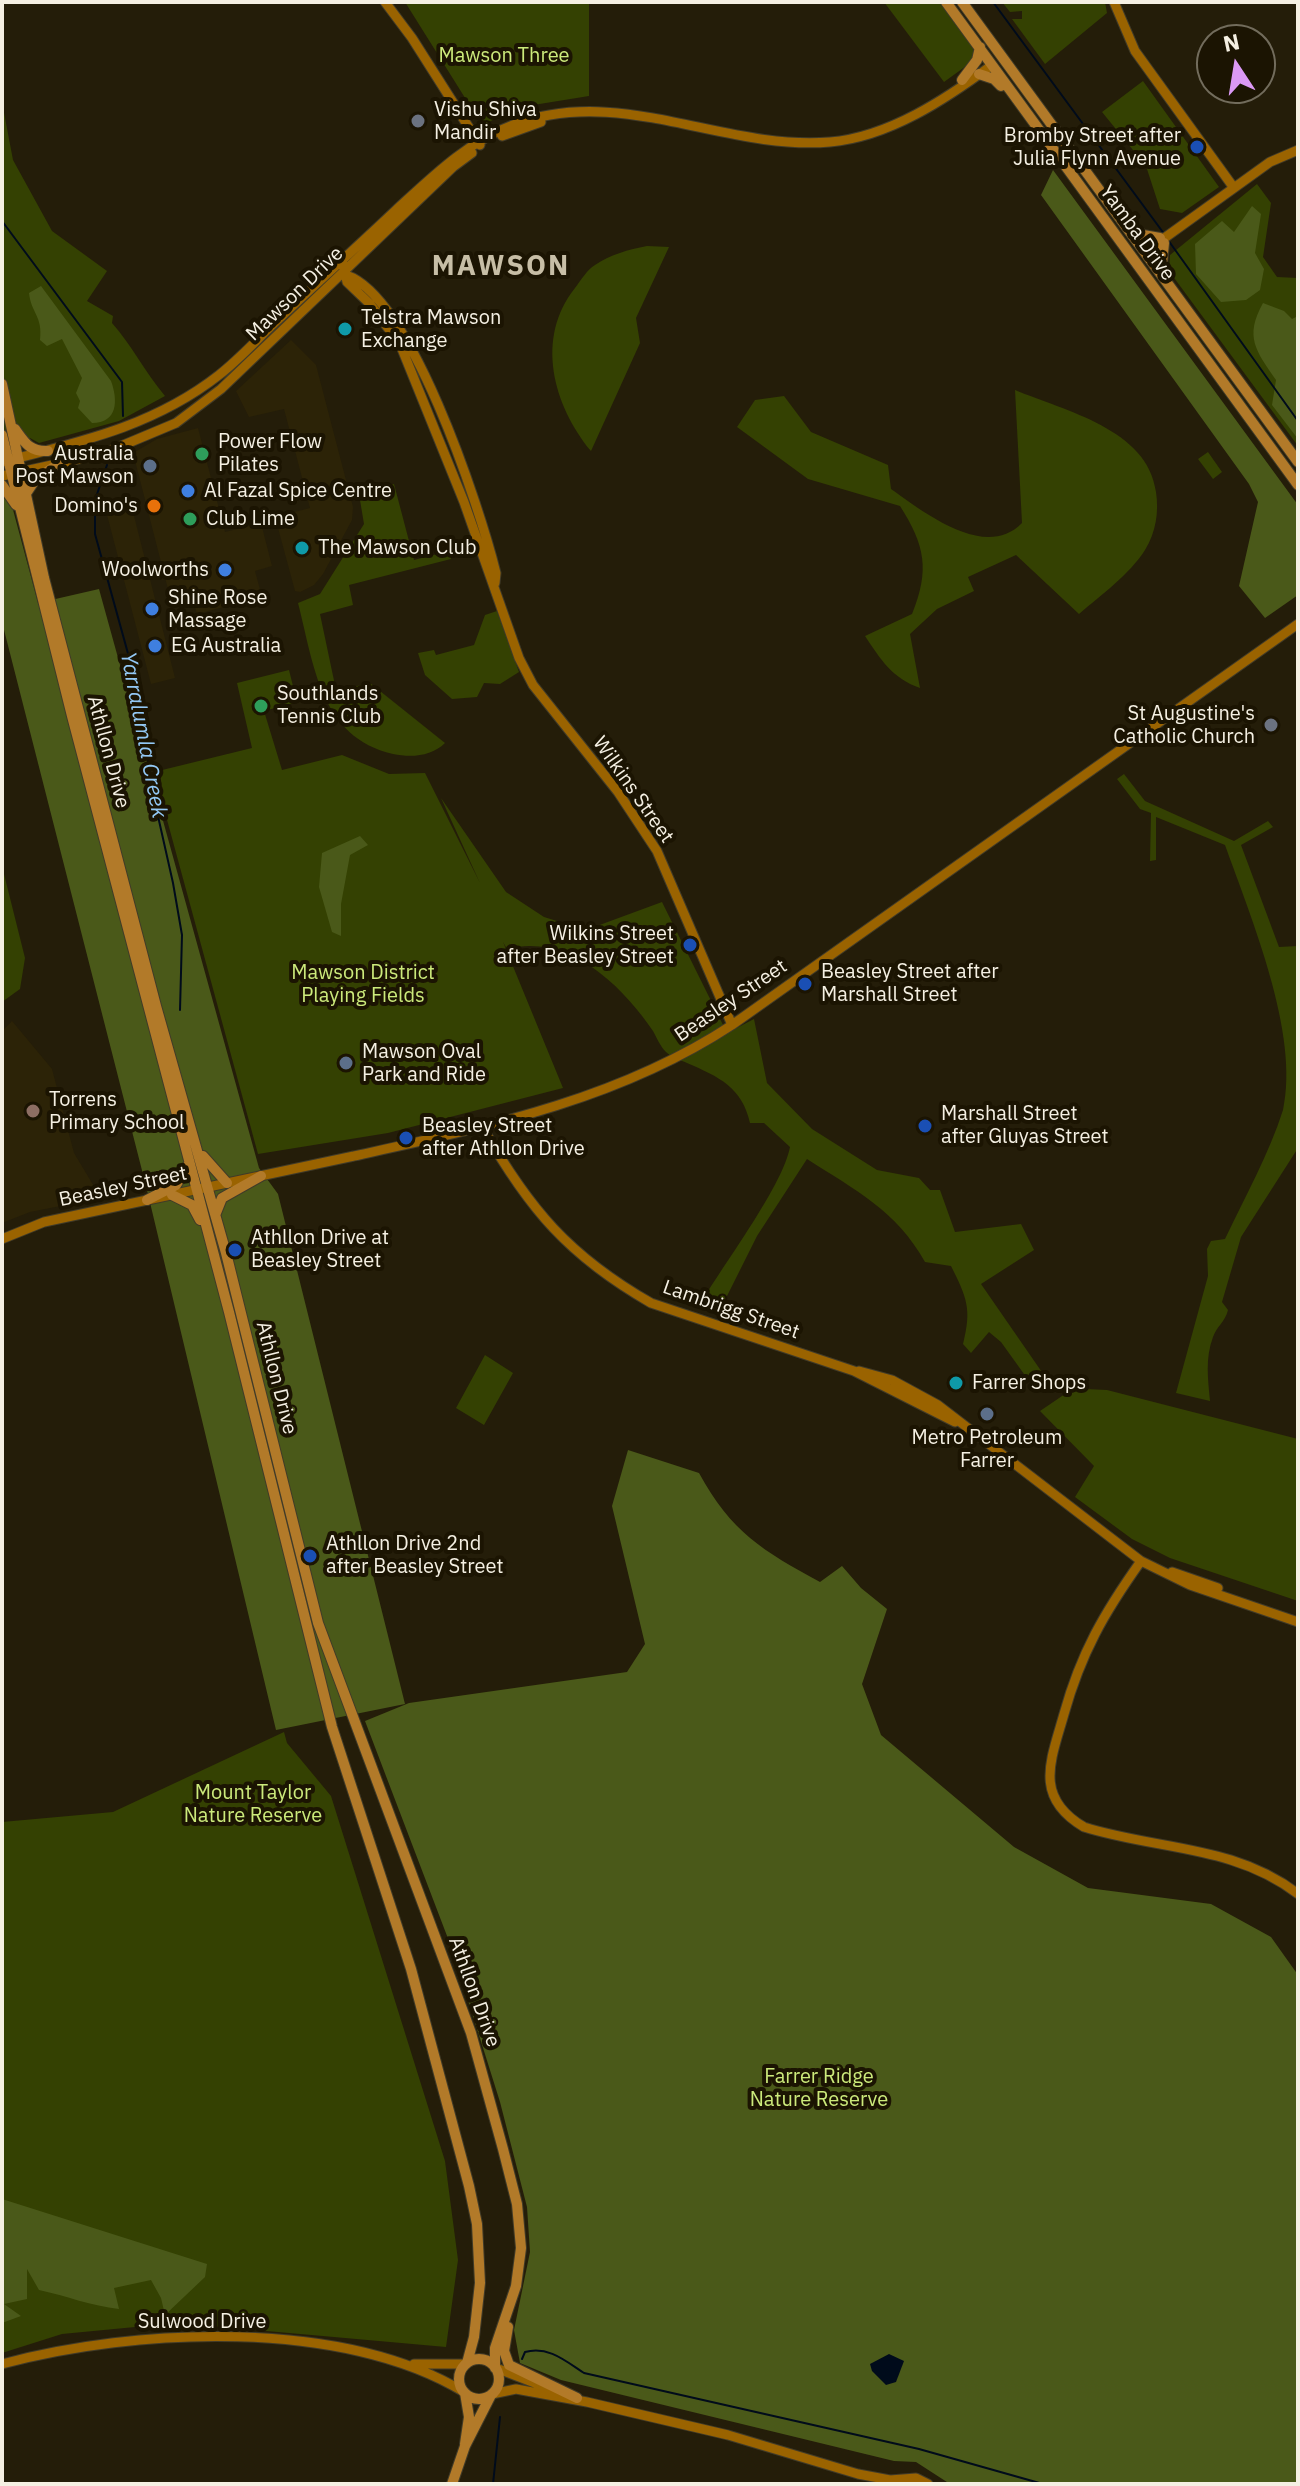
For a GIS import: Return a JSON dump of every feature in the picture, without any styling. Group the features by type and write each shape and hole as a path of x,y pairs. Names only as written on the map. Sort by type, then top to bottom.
{"main road":[{"path":"385,2 412,38 478,146"},
{"name":"Yamba Drive","path":"946,2 980,47 996,59 1116,213 1298,462"},
{"name":"Yamba Drive","path":"962,2 1017,100 1298,485"},
{"path":"1116,5 1135,51 1234,188"},
{"path":"962,80 974,67 980,47"},
{"name":"Mawson Drive","path":"10,460 114,432 174,405 222,373 450,160 526,120 575,113 631,112 775,139 831,142 898,123 979,74 996,59"},
{"name":"Mawson Drive","path":"948,93 962,80 996,59"},
{"path":"979,74 994,79 1017,100"},
{"name":"Mawson Drive","path":"12,474 124,446 176,423 221,389 478,146"},
{"path":"1162,299 1143,265 1145,254 1270,162 1298,150"},
{"path":"1116,213 1143,235 1162,241"},
{"path":"1162,241 1162,275"},
{"path":"1127,251 1145,254"},
{"path":"327,274 343,274 342,260"},
{"name":"Wilkins Street","path":"343,274 400,344 495,583 506,627 533,685 618,792 657,851 732,1025"},
{"name":"Athllon Drive","path":"2,384 11,424 10,460 20,509 189,1163 216,1215 323,1638 482,2068 521,2235 519,2272 508,2313 497,2338 496,2368"},
{"path":"11,424 29,448 36,452 48,451"},
{"name":"Athllon Drive","path":"3,442 10,460"},
{"path":"27,492 35,480 58,464"},
{"name":"Athllon Drive","path":"12,474 27,492 44,578 156,1006 195,1140 208,1231 332,1727 411,1969 472,2198 480,2283 477,2319 466,2363"},
{"path":"2,485 20,509"},
{"name":"Beasley Street","path":"2,1239 44,1222 486,1127 609,1089 689,1052 732,1025 1298,624"},
{"name":"Lambrigg Street","path":"486,1127 531,1204 557,1234 583,1259 627,1289 651,1303 854,1371 955,1422 1141,1561 1298,1615"},
{"path":"195,1140 205,1161 227,1183"},
{"path":"147,1200 176,1185 188,1170 189,1163"},
{"path":"216,1215 222,1198 261,1176"},
{"path":"172,1195 192,1205 208,1231"},
{"path":"1141,1561 1091,1638 1074,1674 1050,1755 1049,1778 1056,1801 1068,1817 1084,1827 1228,1857 1268,1873 1298,1894"},
{"name":"Lambrigg Street","path":"1169,1573 1190,1585 1298,1622"},
{"path":"508,2313 504,2351 509,2365 582,2400"},
{"name":"Sulwood Drive","path":"2,2364 101,2344 192,2337 280,2341 403,2363 466,2363"},
{"path":"465,2446 469,2417 459,2378 466,2363 482,2359 496,2368 582,2400"},
{"name":"Sulwood Drive","path":"403,2363 435,2375 464,2393"},
{"path":"452,2484 465,2446 499,2380 496,2368"},
{"path":"464,2393 479,2399 516,2389 582,2400 739,2438 858,2474 904,2482 913,2478 925,2483"},
{"path":"858,2474 875,2484"}],"shaded area":[{"path":"291,340 316,365 353,507 352,520 323,574 314,585 300,592 295,591 275,517 310,508 284,409 249,417 236,391"},
{"path":"198,428 225,532 261,523 272,566 255,571 262,597 197,614 191,592 170,597 133,453 157,439"},
{"path":"130,500 175,678 151,684 105,507"},
{"name":"Torrens Primary School","path":"12,1021 52,1069 74,1153 101,1198 30,1212 2,1223 2,1031"}],"green space":[{"name":"Mawson Three","path":"405,2 589,2 589,96 521,107 482,125"},
{"path":"884,2 939,2 974,47 973,61 944,82"},
{"path":"1002,2 1105,2 1107,13 1045,64 1012,19 1022,19 1022,11 1010,12"},
{"path":"1143,81 1219,187 1182,213 1160,209 1146,166 1102,112"},
{"path":"2,102 13,160 52,231 107,271 87,301 113,316 112,323 165,396 119,421 39,443 30,438 2,448"},
{"path":"1053,170 1298,505 1298,595 1265,618 1239,586 1258,502 1249,484 1041,195"},
{"path":"1257,184 1271,203 1263,257 1277,277 1298,278 1298,446 1169,271 1170,255"},
{"path":"1252,206 1261,214 1255,253 1264,269 1260,290 1246,300 1221,302 1196,274 1195,244 1222,221 1234,232"},
{"path":"647,246 669,247 636,318 640,343 591,451 567,413 559,392 552,349 555,328 563,307 592,267 613,255"},
{"path":"41,286 111,381 114,409 101,422 92,423 78,408 80,401 76,393 82,378 62,339 47,346 40,340 40,325 29,293"},
{"path":"1263,303 1284,311 1292,319 1298,316 1298,439 1272,405 1276,380 1255,343 1254,325"},
{"path":"1015,390 1101,425 1138,452 1150,470 1156,492 1154,529 1145,550 1131,568 1079,614 1016,555 968,577 974,591 937,609 910,634 920,688 895,673 865,636 912,614 918,598 923,571 920,546 900,506 808,479 737,427 755,400 784,396 811,432 888,465 891,489 920,509 955,529 991,537 1007,533 1022,523"},
{"path":"1208,452 1222,472 1213,479 1198,459"},
{"path":"394,484 414,560 449,551 451,559 349,585 353,605 320,614 336,690 324,694 298,603 320,594 364,524 359,494"},
{"path":"2,496 12,506 38,603 99,589 259,1168 278,1194 405,1704 276,1730 147,1190 2,622"},
{"path":"497,611 519,672 500,684 484,683 477,697 452,699 425,675 418,653 434,650 436,655 474,645 485,615"},
{"name":"Mawson District Playing Fields","path":"289,670 297,702 264,711 282,770 342,755 389,774 425,773 480,883 441,798 506,892 544,917 586,930 662,902 727,1033 754,1019 767,1083 812,1129 877,1170 919,1178 930,1190 940,1190 955,1232 1021,1224 1034,1250 981,1284 1046,1378 1029,1381 1001,1342 989,1332 971,1353 963,1344 966,1304 951,1266 925,1262 914,1244 888,1215 807,1159 757,1236 718,1314 705,1308 707,1293 766,1200 790,1147 764,1123 750,1123 741,1100 728,1085 666,1052 640,1013 609,980 591,966 551,948 529,946 507,949 503,942 563,1088 388,1133 258,1154 154,772 252,748 237,683"},
{"path":"370,683 445,743 434,751 414,756 393,754 369,745 350,732 335,715 324,694"},
{"path":"1124,774 1145,801 1234,841 1268,821 1273,827 1241,845 1279,947 1298,946 1298,1148 1241,1237 1222,1302 1228,1310 1210,1345 1210,1401 1176,1393 1208,1276 1207,1249 1211,1241 1225,1239 1264,1159 1283,1110 1285,1047 1270,976 1225,845 1156,817 1156,860 1150,861 1151,813 1140,809 1117,779"},
{"path":"360,836 368,845 350,855 341,904 341,936 332,932 319,887 322,853"},
{"path":"2,866 25,958 20,989 2,1002"},
{"path":"485,1355 513,1373 484,1425 456,1408"},
{"path":"1085,1389 1107,1390 1298,1439 1298,1601 1170,1558 1132,1539 1075,1497 1094,1466 1040,1411 1065,1394"},
{"name":"Farrer Ridge Nature Reserve","path":"628,1450 699,1473 723,1511 765,1549 820,1582 842,1566 861,1588 887,1609 862,1684 881,1735 1014,1847 1088,1888 1211,1904 1271,1937 1298,1975 1298,2484 950,2484 916,2462 894,2461 561,2380 520,2363 514,2330 530,2252 527,2207 500,2102 452,1949 365,1721 409,1703 627,1672 645,1644 612,1506"},
{"name":"Mount Taylor Nature Reserve","path":"284,1732 287,1743 331,1796 445,2161 458,2260 446,2347 177,2323 62,2334 2,2353 2,1822 113,1812"},
{"path":"2,2199 207,2264 205,2277 165,2315 161,2298 151,2280 114,2288 119,2309 39,2290 27,2269 27,2299 4,2304 21,2316 2,2323"}],"water":[{"path":"889,2354 904,2361 896,2382 886,2385 872,2371 870,2364"}],"waterway":[{"path":"993,2 1165,235"},
{"name":"Yarralumla Creek","path":"2,221 122,382 123,416"},
{"path":"1168,240 1298,421"},
{"name":"Yarralumla Creek","path":"107,465 95,500 95,534 140,697 151,785 182,935 180,1010"},
{"path":"522,2359 525,2352 542,2351 557,2356 584,2373 919,2449 1043,2484"},
{"path":"493,2484 500,2417"}],"place":[{"name":"Vishu Shiva Mandir","path":"418,121"},
{"name":"Bromby Street after Julia Flynn Avenue","path":"1197,147"},
{"name":"Telstra Mawson Exchange","path":"345,329"},
{"name":"Power Flow Pilates","path":"202,454"},
{"name":"Australia Post Mawson","path":"150,466"},
{"name":"Al Fazal Spice Centre","path":"188,491"},
{"name":"Domino's","path":"154,506"},
{"name":"Club Lime","path":"190,519"},
{"name":"The Mawson Club","path":"302,548"},
{"name":"Woolworths","path":"225,570"},
{"name":"Shine Rose Massage","path":"152,609"},
{"name":"EG Australia","path":"155,646"},
{"name":"Southlands Tennis Club","path":"261,706"},
{"name":"St Augustine's Catholic Church","path":"1271,725"},
{"name":"Wilkins Street after Beasley Street","path":"690,945"},
{"name":"Beasley Street after Marshall Street","path":"805,984"},
{"name":"Mawson Oval Park and Ride","path":"346,1063"},
{"name":"Torrens Primary School","path":"33,1111"},
{"name":"Marshall Street after Gluyas Street","path":"925,1126"},
{"name":"Beasley Street after Athllon Drive","path":"406,1138"},
{"name":"Athllon Drive at Beasley Street","path":"235,1250"},
{"name":"Farrer Shops","path":"956,1383"},
{"name":"Metro Petroleum Farrer","path":"987,1414"},
{"name":"Athllon Drive 2nd after Beasley Street","path":"310,1556"}],"district":[{"name":"MAWSON","path":"501,267"}]}
